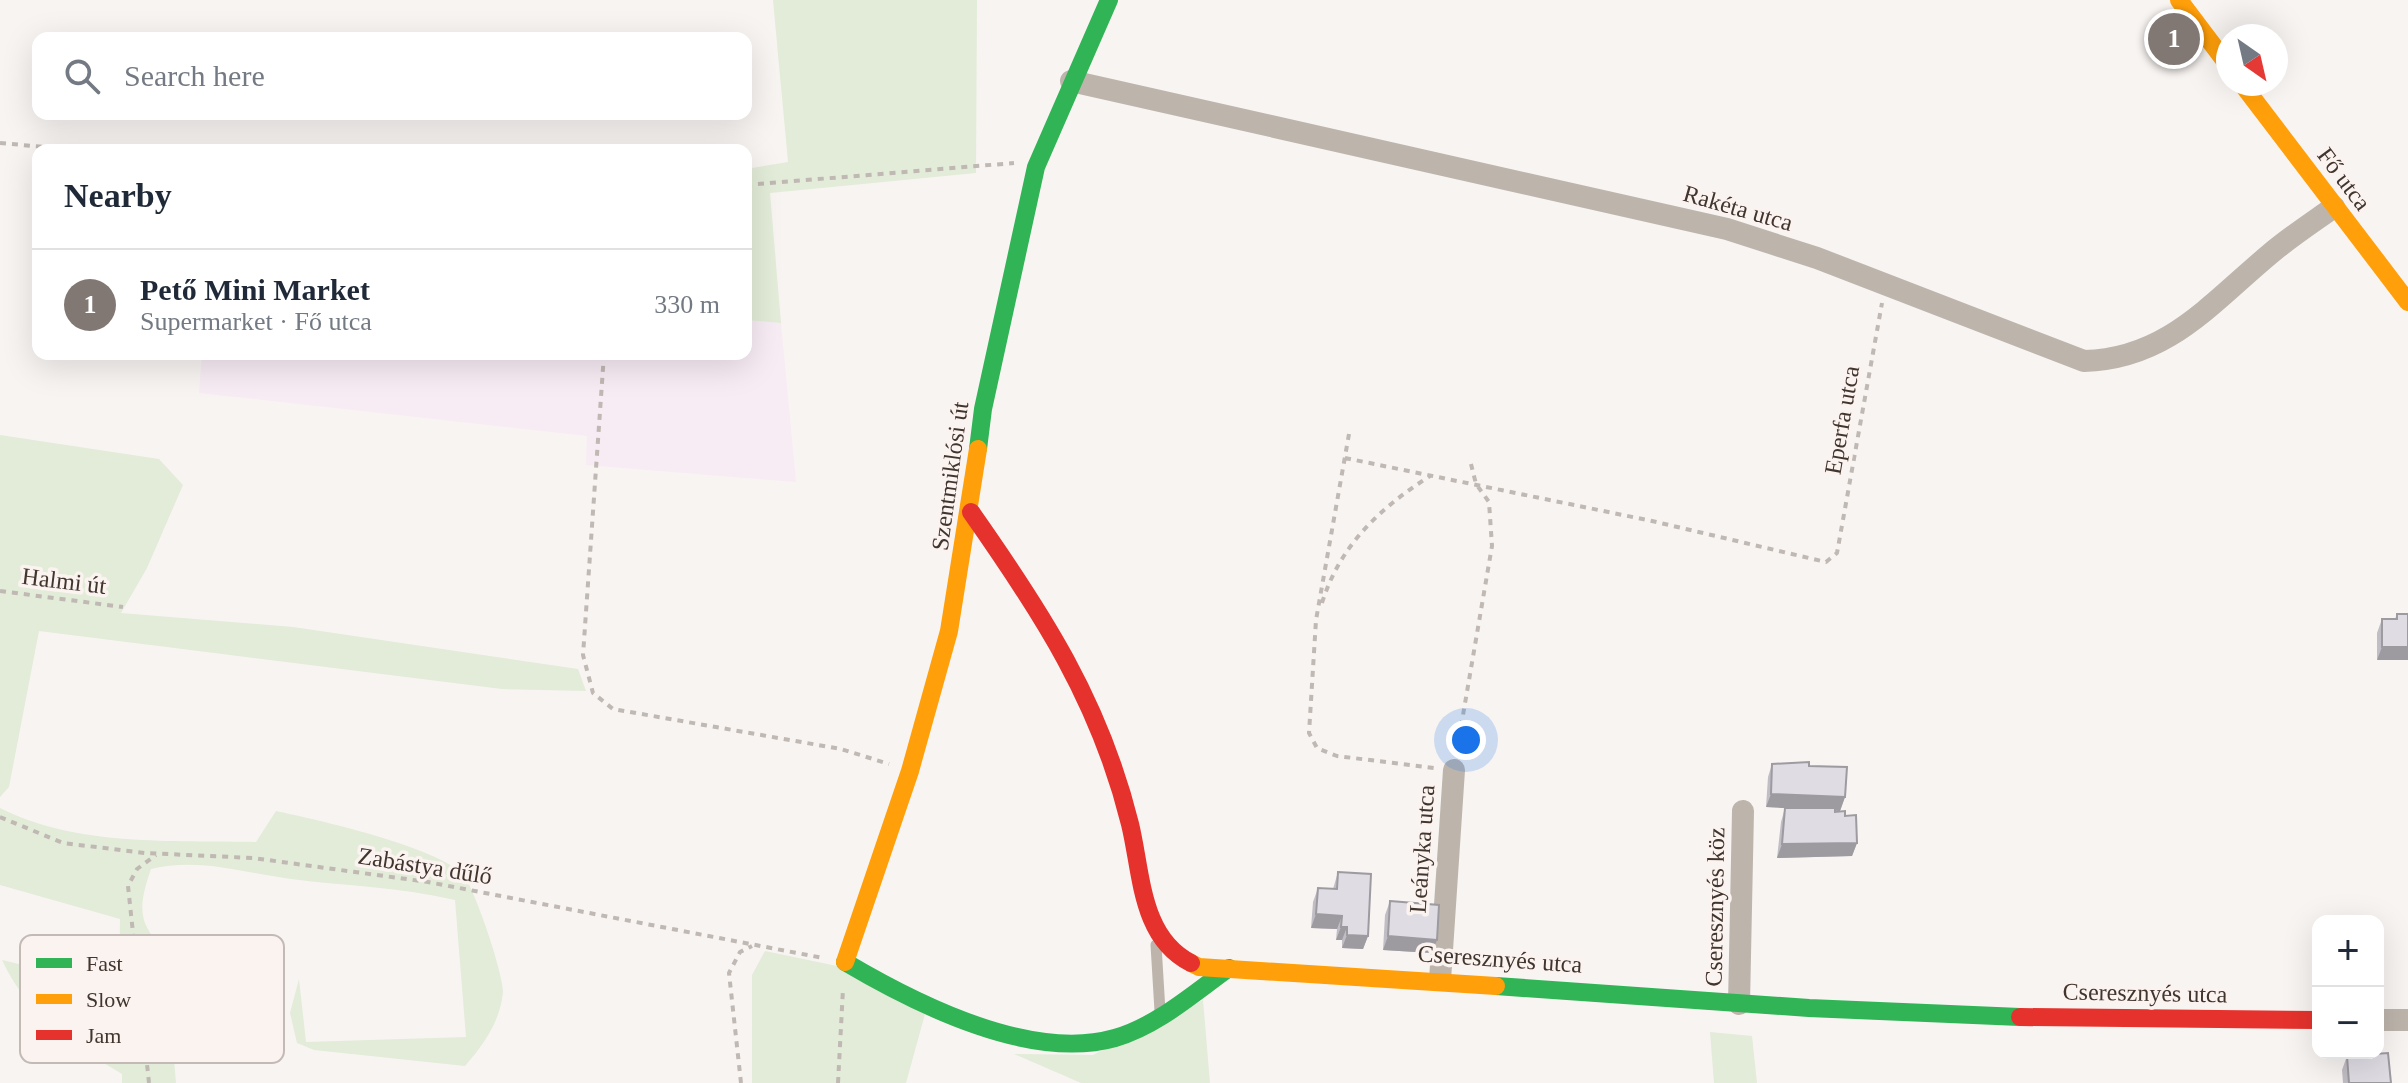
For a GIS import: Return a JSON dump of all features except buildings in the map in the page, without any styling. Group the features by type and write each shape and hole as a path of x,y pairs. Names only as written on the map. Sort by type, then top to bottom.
{"street":[{"name":"Szentmiklósi út","path":"845,962 910,771 949,631 971,512 983,409 1036,167 1109,0"},
{"path":"2179,0 2216,49"},
{"name":"Rakéta utca","path":"1071,81 1727,229 1885,284 2084,361 2116,360 2174,335 2197,320 2272,252 2334,207"},
{"name":"Fő utca","path":"2251,96 2408,302"},
{"name":"Cseresznyés utca","path":"971,512 1035,603 1106,745 1137,852 1145,902 1155,931 1176,958 1199,967 1440,980 1739,1004 2130,1021 2312,1020"},
{"name":"Leányka utca","path":"1440,980 1454,770"},
{"name":"Cseresznyés köz","path":"1739,1004 1743,811"},
{"path":"845,962 974,1025 1073,1044 1099,1042 1140,1028 1229,968"},
{"path":"2384,1020 2408,1020"}],"lane":[{"path":"1155,931 1160,1016"}],"path":[{"path":"0,143 32,146"},
{"path":"752,185 1020,163 1036,167"},
{"name":"Eperfa utca","path":"1476,484 1652,521 1814,561 1832,560 1837,553 1885,284"},
{"path":"604,360 583,655 593,693 613,709 841,749 910,771"},
{"path":"1349,434 1316,620 1309,733 1317,748 1337,756 1454,770 1492,546 1489,502 1476,484 1471,464"},
{"path":"1345,458 1476,484"},
{"path":"1316,620 1327,586 1347,546 1374,517 1430,475"},
{"name":"Halmi út","path":"0,591 73,603 123,607"},
{"name":"Zabástya dűlő","path":"0,817 63,843 158,854 253,858 428,882 845,962"},
{"path":"135,935 128,886 137,869 158,854"},
{"path":"741,1083 729,973 740,952 754,945"},
{"path":"838,1083 845,962"},
{"path":"147,1063 149,1083"}],"shaded area":[{"path":"752,321 781,323 796,482 586,465 587,436 199,393 202,360 752,360"}],"green space":[{"path":"773,0 977,0 976,173 770,193 781,323 752,321 752,168 788,162"},
{"path":"0,435 159,459 183,485 147,568 121,613 293,627 578,669 586,691 502,689 39,631 9,787 0,797"},
{"path":"0,808 29,821 60,829 125,839 256,842 276,811 319,821 399,843 461,872 473,893 499,968 503,992 501,1003 485,1041 465,1066 314,1050 297,1043 290,1013 299,979 306,1042 466,1037 455,900 221,867 169,866 151,869 144,891 142,911 152,935 120,935 120,919 0,885"},
{"path":"765,951 837,966 925,1014 906,1083 752,1083 752,975"},
{"path":"2,960 20,964 20,990 13,980"},
{"path":"1203,1000 1210,1083 1081,1083 1014,1054 1093,1055"},
{"path":"1710,1032 1752,1036 1757,1083 1714,1083"},
{"path":"104,1063 174,1063 176,1083 122,1083 122,1074"}],"traffic: fast":[{"path":"978,449 983,409 1036,167 1109,0"},
{"path":"845,962 905,995 975,1025 1011,1036 1047,1042 1082,1043 1115,1038 1146,1026 1229,968"},
{"path":"1496,986 1809,1008 2020,1017"}],"traffic: slow":[{"path":"2179,0 2216,49"},
{"path":"2251,96 2408,302"},
{"path":"845,962 910,771 949,631 978,449"},
{"path":"1191,963 1199,967 1496,986"}],"traffic: jam":[{"path":"971,512 1045,623 1085,698 1117,780 1152,921 1174,952 1191,963"},
{"path":"2020,1017 2312,1020"}],"place":[{"name":"Pető Mini Market","path":"2174,39"}]}
